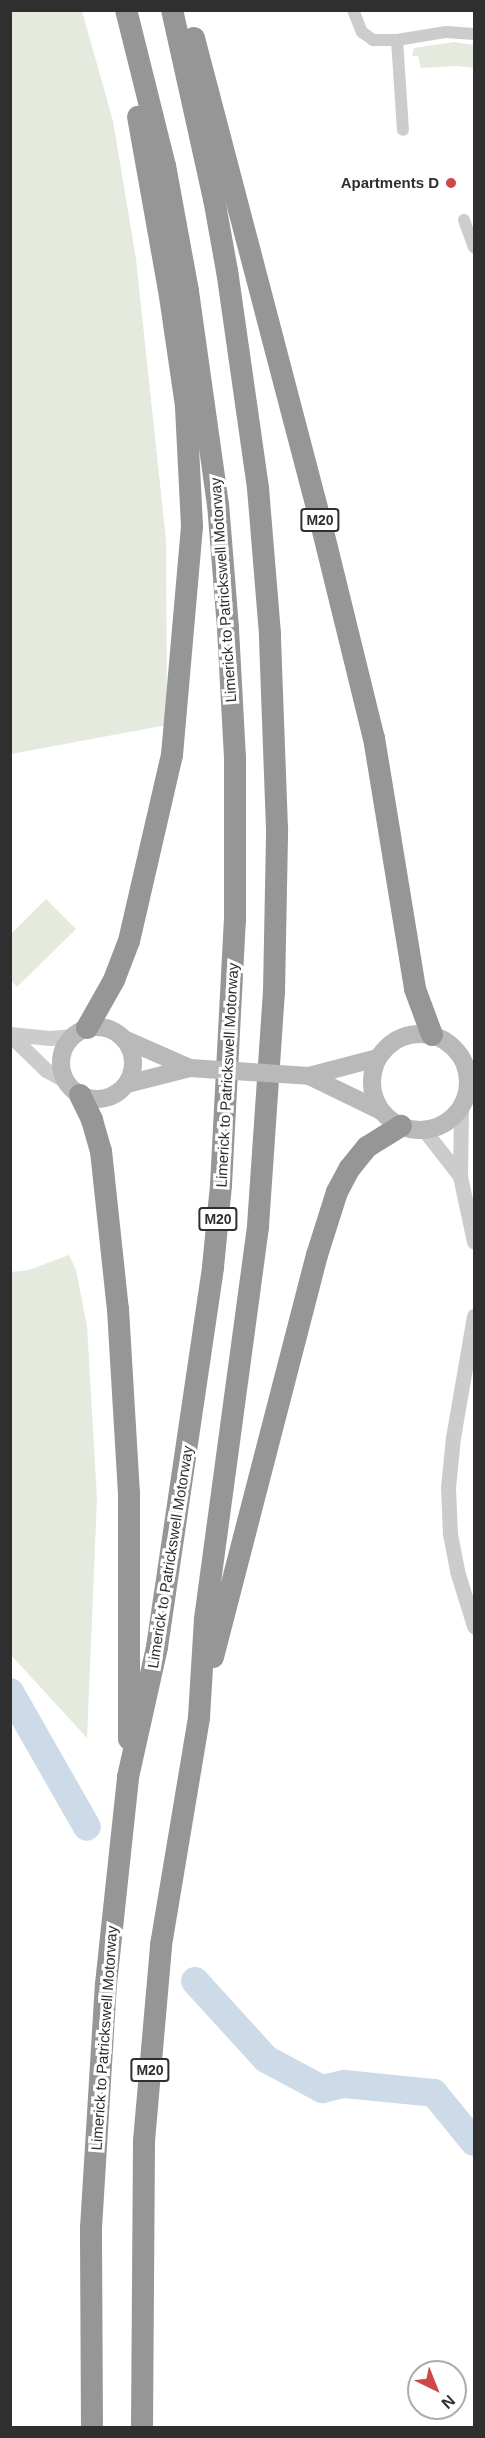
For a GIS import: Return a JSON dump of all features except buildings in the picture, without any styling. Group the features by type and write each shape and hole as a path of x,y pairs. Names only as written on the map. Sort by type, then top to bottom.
{"highway":[{"path":"80,1032 114,980 129,941 172,755 192,526 186,406 170,296 118,10"},
{"name":"Limerick to Patrickswell Motorway","path":"92,2427 91,2217 106,1984 128,1777 157,1647 213,1267 229,1052 235,921 236,840 228,628 218,505 202,381 165,166 126,10"},
{"name":"M20","path":"172,10 225,261 258,488 270,634 277,829 274,992 258,1226 205,1619 200,1717"},
{"name":"M20","path":"187,10 318,511 374,738 415,988 439,1038"},
{"name":"M20","path":"73,1088 92,1120 101,1151 118,1309 129,1494 128,1777"},
{"name":"M20","path":"142,2427 145,2130 161,1945 200,1717 274,1417 317,1255 337,1192 350,1168 367,1147 401,1126"}],"main road":[{"path":"124,1039 134,1061 132,1073 120,1092 100,1099 73,1088 62,1057 80,1032 107,1028 124,1039 190,1068"},
{"path":"381,1111 371,1085 372,1071 387,1046 401,1037 416,1034 439,1038 474,1049"},
{"path":"309,1076 381,1111 401,1126 424,1130 439,1126 452,1118 468,1094 464,1063 439,1038"},
{"path":"127,1084 190,1068 309,1076 378,1058"}],"street":[{"path":"353,10 367,37 381,42 446,32 474,34"},
{"path":"397,40 403,130"},
{"path":"464,220 474,247"},
{"path":"10,1034 50,1038 80,1032"},
{"path":"10,1034 46,1070 73,1088"},
{"path":"468,1094 460,1176 474,1242"},
{"path":"424,1130 460,1176"},
{"path":"474,1316 453,1437 448,1488 450,1534 457,1571 474,1626"}],"shaded area":[{"path":"11,11 82,11 113,121 136,259 166,540 167,725 11,754"},
{"path":"454,42 474,45 474,68 457,66 421,68 418,56 412,56 414,48"},
{"path":"46,899 76,929 17,987 11,980 11,934"},
{"path":"69,1255 76,1270 87,1326 97,1498 87,1738 10,1654 11,1272 29,1270"}],"waterway":[{"path":"10,1692 87,1827"},
{"path":"195,1981 266,2059 322,2089 344,2084 434,2093 474,2142"}],"place":[{"name":"Apartments D","path":"451,183"}]}
